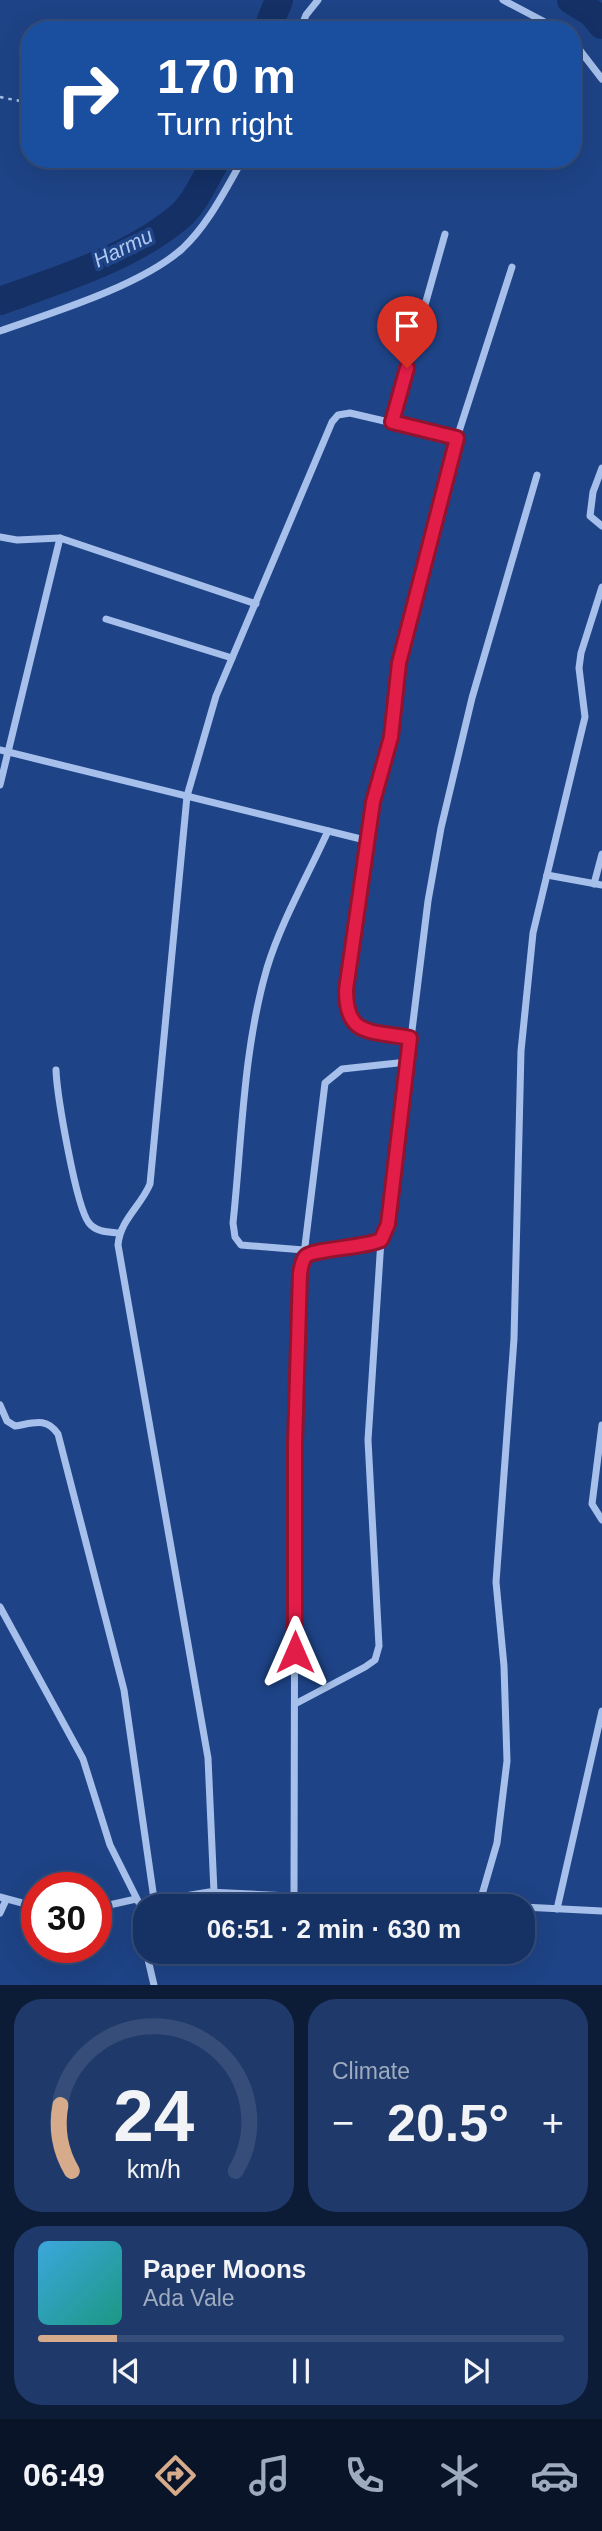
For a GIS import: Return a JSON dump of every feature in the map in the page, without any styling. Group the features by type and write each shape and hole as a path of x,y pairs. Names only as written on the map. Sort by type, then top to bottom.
{"street":[{"path":"304,21 318,0"},
{"path":"503,0 544,21"},
{"path":"581,52 602,79"},
{"path":"0,331 128,282 162,264 198,232 237,168"},
{"path":"392,422 445,234"},
{"path":"410,1038 362,1028 350,1021 346,1011 346,990 373,802 391,737 399,663 457,438 512,267"},
{"path":"214,1892 208,1758 122,1269 119,1233 145,1197 150,1184 187,796 208,718 332,422 338,415 350,413 457,438"},
{"path":"602,468 589,507 590,516 602,526"},
{"path":"295,1703 365,1667 375,1660 379,1646 368,1440 381,1240 388,1224 410,1038 441,828 472,698 537,475"},
{"path":"0,537 17,540 60,538 256,604"},
{"path":"0,785 3,751 60,538"},
{"path":"482,1894 497,1843 507,1761 496,1572 514,1339 521,1051 533,933 585,717 579,668 581,653 602,587"},
{"path":"106,619 232,658"},
{"path":"3,751 369,841"},
{"path":"328,831 268,965 261,992 253,1031 233,1223 235,1237 241,1245 304,1254 366,1247 381,1240"},
{"path":"547,875 598,884 602,854"},
{"path":"294,1894 295,1444 300,1273 324,1083 342,1069 407,1062"},
{"path":"55,1070 57,1099 85,1216 99,1230 119,1233"},
{"path":"0,1405 7,1421 15,1426 42,1421 51,1424 58,1434 124,1690 153,1894"},
{"path":"602,1425 593,1504 602,1520"},
{"path":"0,1607 83,1759 110,1845 134,1894"},
{"path":"557,1909 602,1711"},
{"path":"200,1894 254,1894"},
{"path":"0,1913 3,1898 21,1903"},
{"path":"112,1904 133,1900"},
{"path":"535,1908 602,1911"},
{"path":"149,1964 154,1985"}],"path":[{"path":"0,97 21,101"}],"waterway":[{"name":"Harmu","path":"271,21 279,0"},
{"name":"Harmu","path":"571,0 592,13 602,25"},
{"name":"Harmu","path":"0,301 70,276 116,256 159,232 190,205 212,168"}],"route":[{"path":"295,1652 295,1444 300,1273 303,1258 311,1252 366,1247 381,1240 388,1224 390,1189 410,1038 362,1028 350,1021 346,1011 346,990 373,802 391,737 394,686 457,438 392,422 407,368"}]}
